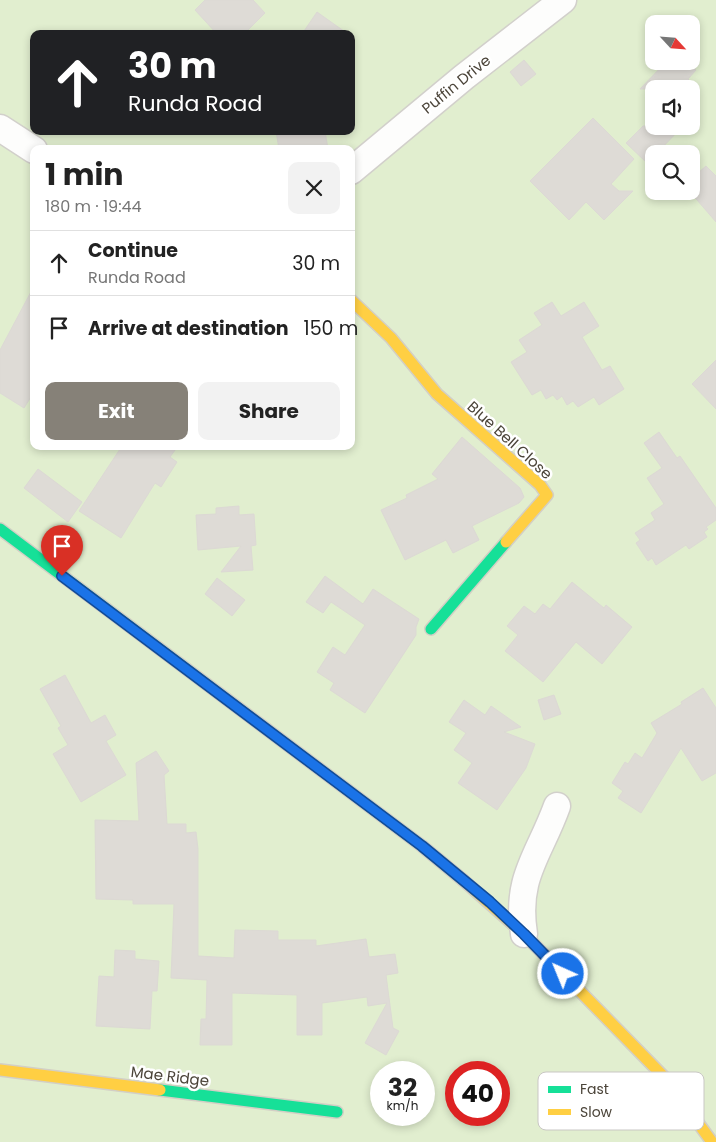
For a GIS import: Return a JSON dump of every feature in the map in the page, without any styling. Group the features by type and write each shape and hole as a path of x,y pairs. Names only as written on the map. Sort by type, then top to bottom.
{"street":[{"name":"Puffin Drive","path":"355,168 464,77 563,0"},
{"path":"0,128 30,147"},
{"name":"Blue Bell Close","path":"355,304 391,338 436,394 540,485 547,495 431,629"},
{"path":"0,529 422,846 478,892 524,934 659,1072"},
{"path":"524,934 521,914 524,883 528,869 548,831 557,806"},
{"name":"Mae Ridge","path":"0,1070 337,1112"},
{"path":"703,1130 712,1142"}],"green space":[{"path":"0,0 716,0 716,1142 0,1142"}],"building":[{"path":"205,0 253,0 265,13 248,30 213,30 195,10"},
{"path":"317,12 342,30 305,30"},
{"path":"524,60 536,74 521,86 510,72"},
{"path":"658,70 696,70 689,80 649,80"},
{"path":"593,118 634,159 611,184 619,191 633,191 604,220 586,202 569,220 530,181"},
{"path":"643,126 645,126 645,135 674,135 665,145 645,145 645,161 626,143"},
{"path":"277,135 326,135 327,145 278,145"},
{"path":"706,166 716,176 716,222 697,200 700,200 700,171"},
{"path":"30,294 30,398 24,408 0,393 0,350"},
{"path":"552,302 561,316 584,302 599,326 582,337 602,370 610,366 624,389 599,405 594,397 578,407 573,401 567,405 562,396 557,400 553,395 546,399 541,390 532,395 511,362 527,352 519,340 542,325 534,313"},
{"path":"716,360 716,409 692,384"},
{"path":"659,432 677,458 680,456 716,508 716,520 706,527 708,529 704,532 707,537 689,549 686,545 656,565 652,558 648,561 636,543 640,540 635,533 655,520 651,513 664,504 647,478 662,468 644,443"},
{"path":"462,437 520,488 524,497 519,503 472,526 479,540 453,553 446,540 405,560 381,510 407,498 406,495 438,479 432,474"},
{"path":"119,450 175,450 170,457 177,462 161,487 155,483 121,538 79,511"},
{"path":"38,469 82,502 68,522 24,488"},
{"path":"239,506 239,515 254,514 256,545 251,546 253,570 221,572 241,546 198,550 196,515 216,514 216,508"},
{"path":"325,576 363,604 373,589 419,619 416,635 365,713 330,690 334,683 317,672 333,647 345,655 365,625 331,602 323,613 306,602"},
{"path":"217,578 245,600 232,616 205,594"},
{"path":"572,582 604,608 606,605 632,627 602,664 576,642 543,682 505,651 518,635 507,626 524,606 535,614 543,604 550,609"},
{"path":"65,675 91,723 105,715 116,735 106,741 126,775 81,802 53,754 68,745 58,728 61,726 40,689"},
{"path":"703,688 716,708 716,773 702,781 681,748 641,813 618,798 623,791 612,783 625,762 628,764 635,753 642,758 657,733 651,723 682,704 681,702"},
{"path":"554,695 561,714 544,720 538,700"},
{"path":"464,700 485,715 491,706 521,727 504,732 535,744 526,768 497,810 458,783 472,763 454,750 466,733 449,722"},
{"path":"156,751 169,771 164,775 167,824 186,824 186,833 196,832 198,849 198,956 234,958 235,930 278,931 278,940 316,940 316,946 366,939 369,957 395,954 398,973 386,975 393,1028 399,1031 386,1055 365,1043 387,1003 368,1006 367,997 322,1003 322,1035 297,1035 297,995 232,993 232,1045 200,1045 201,1019 206,1019 207,980 171,978 174,904 133,904 133,900 96,899 95,820 139,821 136,763"},
{"path":"115,950 135,951 135,959 159,961 157,991 152,991 150,1029 96,1026 99,976 114,977"}],"traffic: fast":[{"path":"0,529 422,846 463,880"},
{"path":"431,629 506,542"},
{"path":"160,1090 337,1112"}],"traffic: slow":[{"path":"355,304 391,338 437,394 540,485 547,495 506,542"},
{"path":"463,880 524,934 659,1072"},
{"path":"0,1070 160,1090"},
{"path":"703,1130 712,1142"}],"route":[{"path":"62,576 422,846 490,902 563,974"}]}
